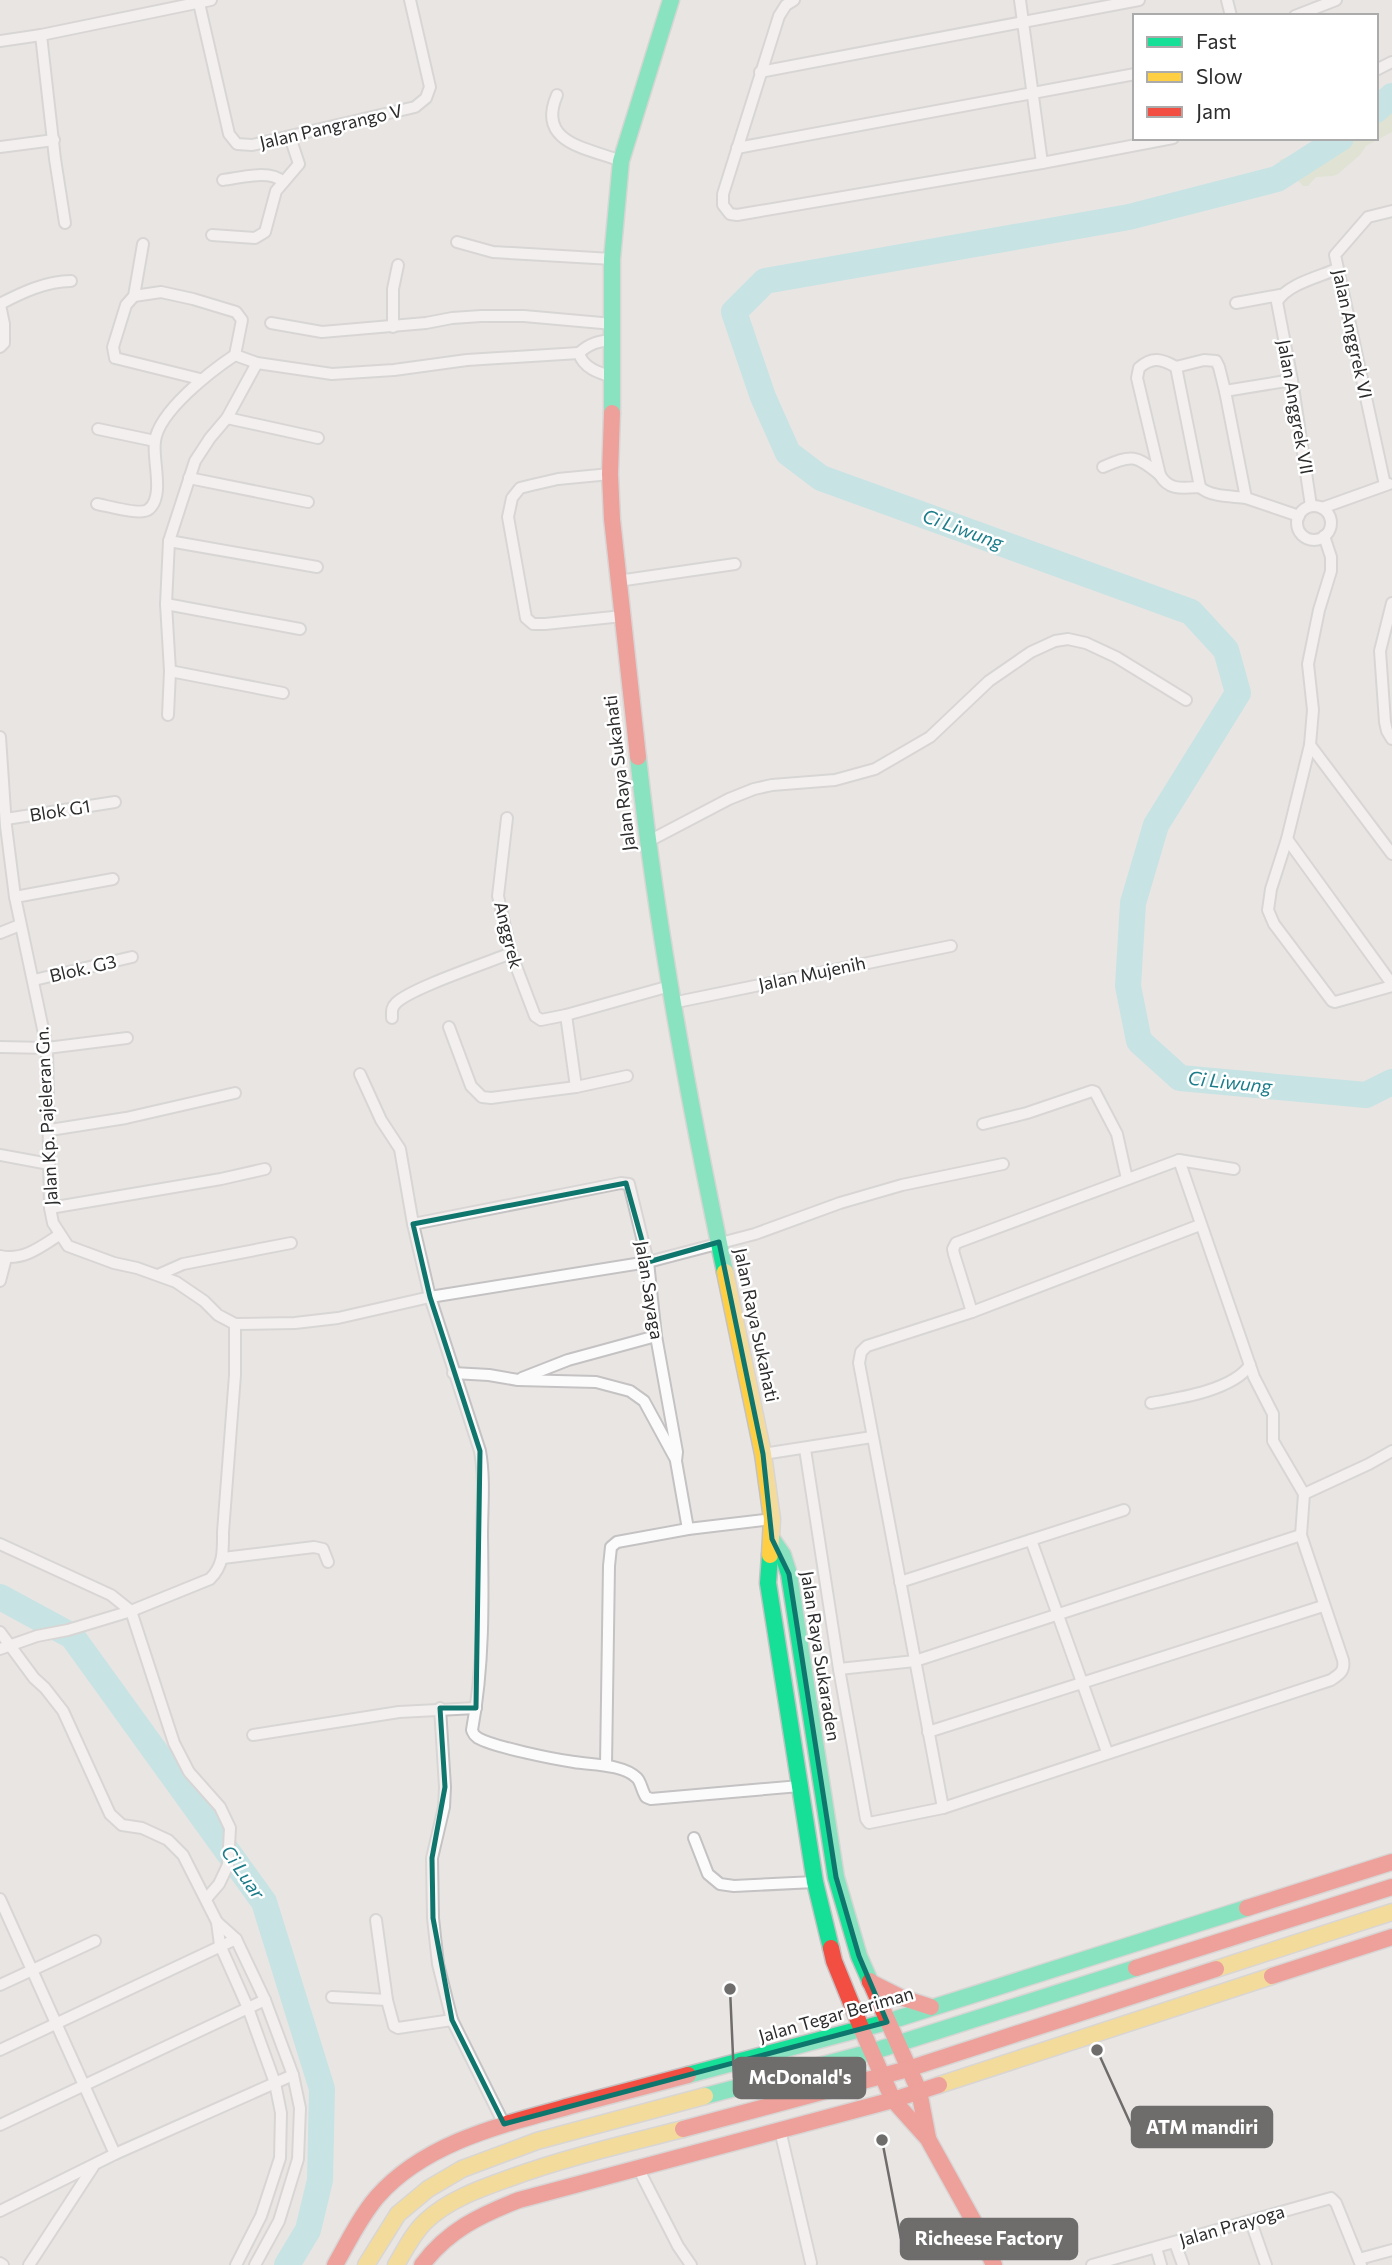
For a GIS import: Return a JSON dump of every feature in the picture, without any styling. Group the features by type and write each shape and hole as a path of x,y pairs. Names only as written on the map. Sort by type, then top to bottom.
{"main road":[{"name":"Jalan Raya Sukahati","path":"671,0 621,161 612,259 610,474 618,581 647,842 672,1003 700,1153 763,1454 772,1519 772,1539"},
{"name":"Jalan Raya Sukaraden","path":"772,1539 783,1555 789,1574 836,1877 859,1956 919,2091 928,2139"},
{"path":"772,1539 768,1561 772,1615 815,1882 832,1954 893,2100 928,2139 974,2222 994,2265"},
{"path":"772,1615 795,1610"},
{"name":"Jalan Tegar Beriman","path":"335,2265 377,2197 410,2169 450,2145 504,2124 862,2030 1392,1862"},
{"path":"366,2265 397,2216 417,2195 489,2158 537,2141 871,2052 1392,1887"},
{"path":"396,2265 417,2230 444,2206 494,2183 543,2166 883,2077 1392,1913"},
{"path":"422,2265 431,2251 452,2231 481,2214 519,2200 893,2100 1392,1937"},
{"path":"870,1982 900,1998 933,2007"}],"street":[{"path":"137,0 140,13"},
{"path":"0,41 211,0"},
{"name":"Jalan Pangrango V","path":"199,3 229,134 237,144 252,145 415,107 426,98 430,88 411,0"},
{"path":"793,0 779,16 760,72 723,194 726,211 737,215 1163,140"},
{"path":"1020,0 1042,163"},
{"path":"760,72 1139,0"},
{"path":"1300,14 1336,0"},
{"path":"41,35 65,223"},
{"path":"737,148 1133,74"},
{"path":"557,95 551,109 554,130 563,138 621,161"},
{"path":"212,235 255,238 261,236 269,224 276,191 299,164 290,136"},
{"path":"0,147 54,141"},
{"path":"223,180 270,175 283,182"},
{"name":"Jalan Anggrek VI","path":"1388,485 1335,255 1368,217 1391,214"},
{"path":"457,242 493,252 612,259"},
{"path":"143,244 134,296 121,317 113,347 115,358 200,379"},
{"path":"393,327 393,289 398,265"},
{"path":"1236,303 1280,295 1337,270"},
{"path":"0,347 5,342 0,304 49,284 71,281"},
{"path":"97,504 138,512 152,508 156,499 155,441 160,428 171,411 200,379 235,355 242,320 236,312 161,292 134,296"},
{"name":"Jalan Anggrek VII","path":"1280,295 1276,308 1317,507"},
{"path":"271,323 322,332 393,327 452,318 524,316 613,332"},
{"path":"235,355 257,363 332,374 394,370 467,360 579,353 587,345 613,332"},
{"path":"579,353 586,366 613,377"},
{"path":"1199,487 1173,488 1165,483 1160,475 1137,378 1139,368 1152,359 1164,360 1176,367 1204,360 1216,361 1225,391 1246,498"},
{"path":"169,715 170,671 166,604 169,541 195,461 227,418 257,363"},
{"path":"1176,367 1199,487 1204,491 1246,498 1299,516"},
{"path":"1225,391 1292,380"},
{"path":"227,418 318,438"},
{"path":"98,429 155,441"},
{"path":"1103,467 1124,458 1134,458 1160,475"},
{"path":"610,474 558,479 520,488 512,498 508,517 526,618 533,624 545,624 623,616"},
{"path":"189,478 308,502"},
{"path":"1317,507 1330,516 1331,522 1328,532 1314,540 1304,536 1298,527 1299,516 1306,508 1388,485"},
{"path":"1287,839 1392,985 1332,1001 1273,924 1268,910 1310,745 1312,710 1308,664 1319,610 1331,571 1331,557 1324,536"},
{"path":"169,541 317,567"},
{"path":"618,581 735,564"},
{"path":"1392,603 1386,650 1385,722 1392,739"},
{"path":"166,604 300,629"},
{"path":"647,842 729,799 754,789 835,780 875,769 930,737 989,681 1031,652 1055,641 1068,639 1086,643 1116,657 1186,700"},
{"path":"170,671 283,693"},
{"name":"Jalan Kp. Pajeleran Gn.","path":"0,737 15,898 47,1048 50,1208 59,1235"},
{"path":"1310,745 1392,854"},
{"name":"Blok G1","path":"6,819 114,802"},
{"name":"Anggrek","path":"507,818 498,896 511,953 535,1016 541,1020 566,1015 670,985"},
{"path":"15,898 113,879"},
{"path":"0,933 20,925"},
{"name":"Jalan Mujenih","path":"672,1003 951,946"},
{"path":"392,1018 393,1007 398,1001 417,990 511,953"},
{"name":"Blok. G3","path":"34,980 132,957"},
{"path":"566,1015 576,1087"},
{"path":"449,1027 471,1086 482,1097 576,1087 627,1076"},
{"path":"0,1047 47,1048 127,1038"},
{"path":"360,1074 381,1120 400,1149 413,1224 430,1297 480,1451 484,1476 480,1677 472,1730 474,1735 484,1741 574,1762 606,1765 632,1774 639,1779 644,1793 651,1799 800,1786"},
{"path":"983,1124 1096,1092 1117,1134 1127,1179"},
{"path":"50,1130 126,1118 235,1093"},
{"path":"0,1155 49,1164"},
{"path":"805,1448 839,1670 869,1823 943,1808 1331,1680 1341,1674 1344,1668 1343,1660 1301,1535 1304,1494 1273,1441 1273,1414 1250,1364 1179,1160"},
{"path":"972,1312 954,1254 956,1243 1179,1160 1234,1169"},
{"path":"0,1282 3,1257 24,1255 59,1235 68,1246 86,1254 158,1275 187,1288 218,1315 235,1324 295,1323 338,1318 430,1297 648,1262 755,1234 840,1203 902,1185 1003,1164"},
{"path":"50,1208 265,1169"},
{"name":"Jalan Sayaga","path":"413,1224 626,1182 630,1187 648,1262 656,1336 669,1399 688,1529"},
{"path":"943,1808 872,1437 859,1363 861,1352 867,1346 972,1312 1200,1226"},
{"path":"158,1275 183,1264 291,1243"},
{"path":"5,1647 131,1611 210,1579 218,1571 223,1558 235,1375 235,1324"},
{"path":"518,1380 568,1360 656,1336"},
{"path":"1151,1403 1216,1387 1238,1377 1250,1364"},
{"path":"453,1373 518,1380 596,1382 631,1391 644,1401 676,1461"},
{"path":"763,1454 872,1437"},
{"path":"1304,1494 1392,1451"},
{"path":"900,1582 1124,1510"},
{"path":"606,1765 611,1547 617,1542 688,1529 772,1519"},
{"path":"839,1670 915,1661 1301,1535"},
{"path":"1031,1540 1107,1752"},
{"path":"0,1544 111,1595 131,1611 178,1752 190,1772 227,1816 230,1828 228,1865 219,1884 206,1899"},
{"path":"223,1558 314,1547 323,1549 328,1562"},
{"path":"928,1732 1323,1606"},
{"path":"0,1632 5,1647 45,1688 63,1711 110,1814 122,1825 142,1828 168,1840 183,1855 217,1922 220,1945 248,2008 275,2083 281,2113 280,2158 261,2216 236,2265"},
{"path":"440,1708 444,1807 432,1858 433,1918 438,1964 452,2020 504,2124"},
{"path":"253,1735 399,1712 476,1708"},
{"path":"694,1838 708,1874 720,1884 734,1886 815,1882"},
{"path":"0,1899 4,1921 32,1970 115,2154"},
{"path":"376,1920 392,2023 398,2028 452,2020"},
{"path":"217,1922 236,1939 265,2000 293,2075 300,2108 298,2159 279,2221 255,2265"},
{"path":"0,2050 236,1939"},
{"path":"0,1985 95,1941"},
{"path":"332,1997 387,2000"},
{"path":"0,2125 265,2000"},
{"path":"0,2211 115,2154 293,2075"},
{"path":"780,2130 811,2263"},
{"path":"29,2265 94,2165"},
{"path":"638,2168 678,2246 691,2265"},
{"name":"Jalan Prayoga","path":"1091,2265 1331,2198 1336,2203 1360,2262"},
{"path":"1251,2222 1266,2265"},
{"path":"1175,2242 1183,2265"},
{"path":"1156,2248 1161,2265"},
{"path":"1360,2262 1392,2250"}],"highlighted area":[{"path":"626,1183 648,1262 719,1242 763,1454 772,1539 789,1574 836,1877 859,1956 887,2022 504,2124 452,2020 433,1918 432,1858 445,1787 440,1708 476,1708 480,1451 430,1297 413,1224"}],"green space":[{"path":"1392,84 1392,132 1378,140 1378,96"},
{"path":"1322,140 1377,140 1366,146 1360,155 1338,174 1316,177 1308,186 1303,186 1279,160 1293,156"}],"waterway":[{"name":"Ci Liwung","path":"1378,108 1392,96"},
{"name":"Ci Liwung","path":"1338,140 1277,179 1129,217 765,281 734,312 763,397 788,453 821,478 1191,612 1226,650 1238,693 1156,825 1133,903 1128,986 1139,1041 1180,1078 1366,1095 1392,1082"},
{"name":"Ci Luar","path":"0,1597 72,1636 264,1902 322,2089 320,2180 308,2230 287,2265"}],"traffic: fast":[{"path":"612,413 612,259 621,161 671,0"},
{"path":"638,757 675,1016 725,1272"},
{"path":"772,1539 783,1555 789,1574 836,1877 859,1956 870,1981"},
{"path":"770,1555 768,1583 815,1882 831,1948"},
{"path":"688,2075 887,2022 1247,1908"},
{"path":"705,2096 871,2052 1136,1968"}],"traffic: slow":[{"path":"725,1272 763,1454 772,1519 770,1555"},
{"path":"1216,1969 1392,1912"},
{"path":"939,2085 1272,1976"},
{"path":"366,2265 398,2214 428,2189 462,2169 537,2141 705,2096"},
{"path":"396,2265 413,2236 426,2221 464,2196 550,2164 683,2129"}],"traffic: jam":[{"path":"612,413 612,519 638,757"},
{"path":"1247,1908 1392,1862"},
{"path":"1136,1968 1392,1887"},
{"path":"1272,1976 1392,1937"},
{"path":"831,1948 862,2030 893,2100 928,2139 974,2222 994,2265"},
{"path":"683,2129 908,2069 1216,1969"},
{"path":"870,1981 919,2091 928,2138"},
{"path":"870,1982 900,1997 931,2007"},
{"path":"335,2265 377,2197 397,2178 443,2148 521,2120 688,2075"},
{"path":"422,2265 453,2233 519,2200 893,2100 939,2085"}],"place":[{"name":"McDonald's","path":"730,1989"},
{"name":"ATM mandiri","path":"1097,2050"},
{"name":"Richeese Factory","path":"882,2140"}]}
